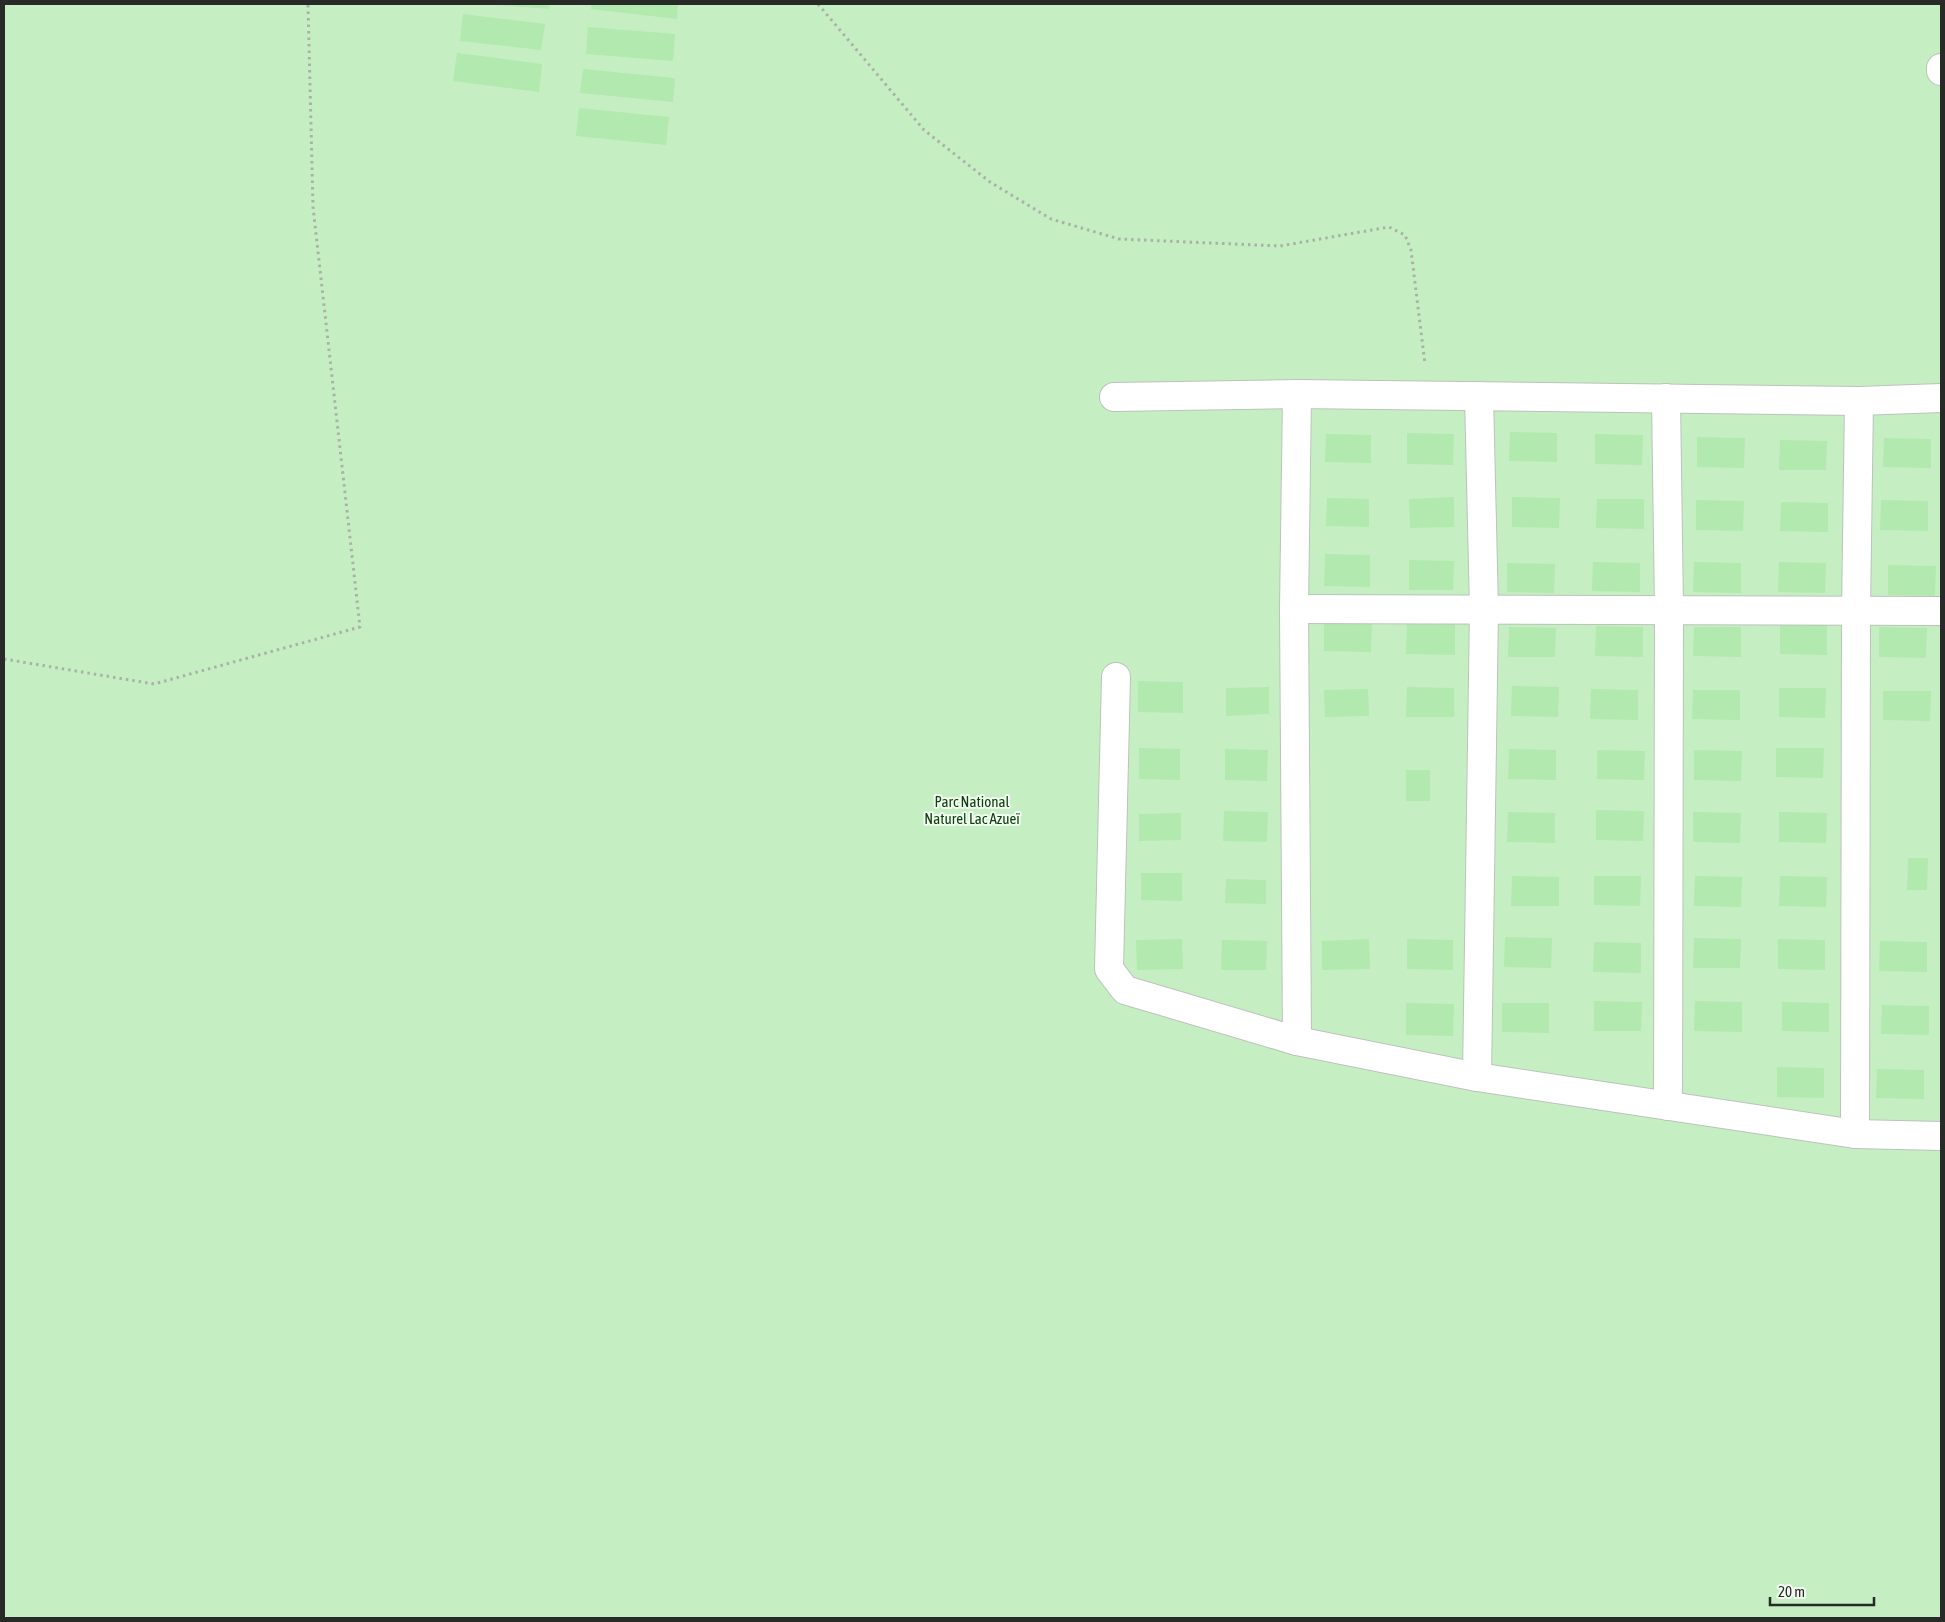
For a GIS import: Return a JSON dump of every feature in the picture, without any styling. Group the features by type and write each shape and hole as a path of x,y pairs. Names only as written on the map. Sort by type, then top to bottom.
{"street":[{"path":"1297,394 1294,609 1297,1041"},
{"path":"1114,397 1297,394 1859,401 1941,398"},
{"path":"1477,1077 1484,610 1478,396"},
{"path":"1666,398 1668,1106"},
{"path":"1855,1134 1856,611 1859,401"},
{"path":"1294,609 1941,611"},
{"path":"1116,677 1109,969 1125,990 1297,1041 1477,1077 1855,1134 1941,1136"}],"path":[{"path":"4,659 154,684 360,627 313,207 308,4"},
{"path":"818,4 924,130 990,182 1051,220 1119,239 1280,246 1389,227 1405,235 1411,250 1429,396"}],"green space":[{"name":"Parc National Naturel Lac Azueï","path":"4,4 1941,4 1941,1618 4,1618"}],"building":[{"path":"549,4 549,9 499,5"},
{"path":"591,4 678,4 677,19 591,9"},
{"path":"463,14 545,24 541,50 460,41"},
{"path":"588,27 675,34 673,61 586,54"},
{"path":"457,53 542,64 539,92 453,81"},
{"path":"583,69 675,78 673,102 580,93"},
{"path":"579,108 669,117 666,145 576,136"},
{"path":"1510,432 1557,433 1557,462 1509,461"},
{"path":"1407,433 1454,434 1453,465 1407,464"},
{"path":"1326,434 1371,435 1371,463 1325,462"},
{"path":"1595,434 1643,435 1642,465 1595,464"},
{"path":"1697,437 1745,438 1744,468 1697,467"},
{"path":"1884,438 1931,439 1931,468 1883,467"},
{"path":"1780,440 1827,441 1826,470 1779,470"},
{"path":"1454,497 1454,527 1410,528 1409,499"},
{"path":"1512,497 1560,498 1559,528 1512,527"},
{"path":"1327,498 1369,499 1369,527 1326,526"},
{"path":"1597,499 1644,499 1644,529 1596,528"},
{"path":"1696,500 1744,501 1743,531 1696,530"},
{"path":"1881,500 1928,501 1928,531 1880,530"},
{"path":"1781,502 1828,503 1828,532 1780,531"},
{"path":"1325,554 1370,555 1370,587 1324,586"},
{"path":"1409,560 1454,561 1453,590 1409,590"},
{"path":"1593,562 1640,563 1640,592 1592,591"},
{"path":"1694,562 1741,563 1741,593 1693,592"},
{"path":"1779,562 1826,563 1825,593 1778,592"},
{"path":"1507,563 1555,564 1554,593 1507,592"},
{"path":"1888,565 1936,566 1935,596 1888,595"},
{"path":"1324,621 1372,622 1371,652 1324,651"},
{"path":"1407,623 1455,624 1455,655 1406,654"},
{"path":"1780,624 1827,625 1827,655 1780,654"},
{"path":"1596,626 1643,627 1643,657 1595,656"},
{"path":"1509,627 1556,628 1555,657 1508,657"},
{"path":"1694,627 1741,627 1741,657 1693,656"},
{"path":"1879,627 1927,628 1926,658 1879,657"},
{"path":"1138,681 1183,682 1183,713 1138,712"},
{"path":"1512,686 1559,687 1558,717 1511,716"},
{"path":"1269,687 1269,714 1226,716 1226,688"},
{"path":"1407,687 1454,688 1454,717 1406,717"},
{"path":"1779,688 1826,688 1825,718 1779,717"},
{"path":"1368,689 1369,716 1325,717 1324,690"},
{"path":"1591,689 1638,690 1638,720 1590,719"},
{"path":"1693,690 1740,690 1740,720 1692,719"},
{"path":"1883,691 1931,691 1930,721 1883,720"},
{"path":"1139,748 1180,749 1180,780 1139,779"},
{"path":"1776,748 1824,748 1823,778 1776,777"},
{"path":"1225,749 1268,750 1267,781 1225,780"},
{"path":"1509,749 1556,750 1556,780 1508,779"},
{"path":"1597,750 1645,751 1644,780 1597,779"},
{"path":"1694,750 1742,751 1741,781 1694,780"},
{"path":"1406,770 1430,770 1430,801 1406,801"},
{"path":"1596,810 1644,811 1643,841 1596,840"},
{"path":"1224,811 1268,812 1267,842 1223,841"},
{"path":"1508,812 1555,813 1555,843 1507,842"},
{"path":"1693,812 1741,813 1740,843 1693,842"},
{"path":"1779,812 1827,813 1826,843 1779,842"},
{"path":"1181,813 1181,840 1139,841 1139,814"},
{"path":"1908,858 1928,858 1927,890 1907,890"},
{"path":"1141,873 1182,873 1182,901 1141,900"},
{"path":"1512,876 1559,877 1559,906 1511,906"},
{"path":"1594,876 1641,876 1640,906 1594,905"},
{"path":"1695,876 1742,877 1741,907 1694,906"},
{"path":"1780,876 1827,877 1826,907 1779,906"},
{"path":"1226,879 1266,880 1266,904 1225,903"},
{"path":"1505,937 1552,938 1551,968 1504,967"},
{"path":"1694,938 1741,939 1740,968 1693,968"},
{"path":"1182,939 1183,969 1137,970 1136,940"},
{"path":"1369,939 1370,969 1322,970 1322,941"},
{"path":"1407,939 1453,940 1453,970 1407,969"},
{"path":"1778,939 1825,940 1825,970 1778,969"},
{"path":"1222,940 1267,941 1266,970 1221,970"},
{"path":"1880,941 1927,942 1927,972 1879,971"},
{"path":"1594,942 1641,943 1641,973 1593,972"},
{"path":"1594,1001 1642,1002 1641,1031 1594,1031"},
{"path":"1695,1001 1742,1002 1742,1032 1694,1031"},
{"path":"1782,1002 1829,1003 1829,1032 1782,1031"},
{"path":"1406,1003 1454,1004 1453,1036 1406,1035"},
{"path":"1502,1003 1549,1003 1549,1033 1502,1032"},
{"path":"1882,1005 1929,1006 1929,1035 1881,1034"},
{"path":"1777,1067 1824,1068 1824,1098 1777,1097"},
{"path":"1877,1069 1924,1070 1924,1099 1876,1098"}]}
